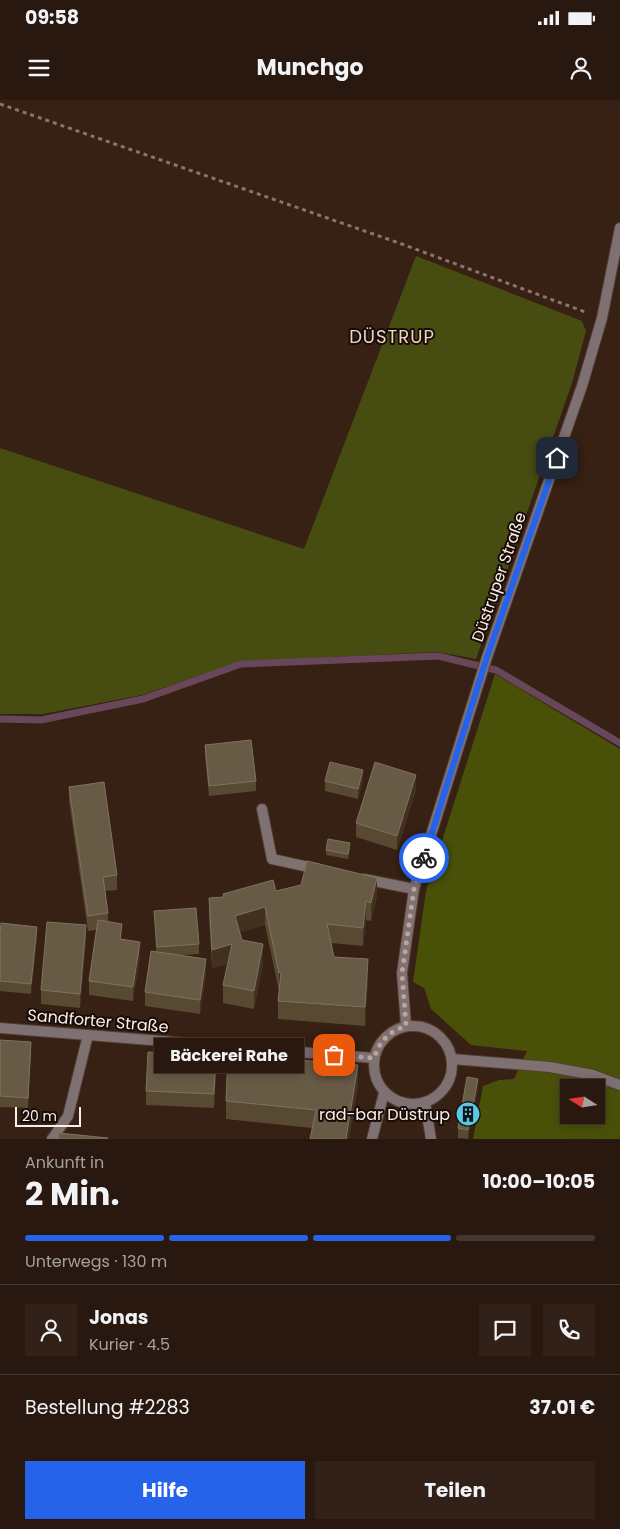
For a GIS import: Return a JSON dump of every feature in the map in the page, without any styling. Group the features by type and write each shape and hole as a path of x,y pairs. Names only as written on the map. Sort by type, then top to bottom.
{"street":[{"name":"Düstruper Straße","path":"406,1026 402,973 414,889 487,657 582,386 602,318 620,228"},
{"path":"262,809 272,859 329,871"},
{"path":"358,877 414,889"},
{"path":"406,1026 431,1029 441,1037 448,1047 452,1060 452,1071 446,1086 435,1098 425,1103 414,1105 403,1104 384,1093 377,1082 373,1070 374,1058 378,1047 385,1037 394,1030 406,1026"},
{"name":"Sandforter Straße","path":"0,1028 374,1058"},
{"path":"52,1139 68,1116 88,1035"},
{"path":"452,1060 550,1067 593,1075 620,1085"},
{"path":"372,1139 384,1093"},
{"path":"425,1103 432,1139"}],"path":[{"path":"0,104 399,243 602,318"}],"green space":[{"path":"416,256 582,321 586,331 572,383 476,659 438,652 241,661 142,695 43,714 0,714 0,448 304,549"},
{"path":"495,674 620,749 620,1139 473,1139 483,1086 499,1080 514,1079 527,1051 471,1045 431,1009 424,988 413,982 426,891"}],"building":[{"path":"251,740 256,781 209,786 205,745"},
{"path":"330,762 363,770 358,789 325,781"},
{"path":"375,762 416,775 397,836 356,823"},
{"path":"104,782 117,875 103,877 108,913 88,916 69,787"},
{"path":"328,839 350,843 348,854 326,850"},
{"path":"307,861 377,878 371,903 366,901 363,928 327,924 334,957 368,959 365,1007 278,1001 281,972 279,973 265,907 235,916 242,940 263,944 254,991 223,985 232,944 212,950 209,898 224,897 223,894 273,880 276,891 301,885"},
{"path":"196,908 199,944 157,947 154,911"},
{"path":"98,920 122,924 120,939 140,942 133,987 89,981"},
{"path":"47,922 86,925 80,994 41,990"},
{"path":"1,923 37,927 31,984 0,981"},
{"path":"151,951 206,959 200,1000 145,992"},
{"path":"0,1040 31,1042 28,1098 0,1096"},
{"path":"148,1052 216,1055 214,1094 146,1091"},
{"path":"228,1054 358,1065 346,1139 310,1139 316,1110 226,1101"},
{"name":"rad-bar Düstrup","path":"467,1077 478,1079 468,1130 458,1128"},
{"path":"59,1133 108,1138 59,1139"}],"waterway":[{"path":"0,719 41,720 143,699 241,664 438,656 496,670 620,743"}],"way so far":[{"path":"334,1055 374,1058 378,1047 385,1037 394,1030 406,1026 402,973 414,889 424,858"}],"place":[{"name":"Bäckerei Rahe","path":"334,1055"},
{"name":"rad-bar Düstrup","path":"468,1114"}],"district":[{"name":"DÜSTRUP","path":"392,336"}],"route":[{"path":"424,858 487,657 557,458"}]}
